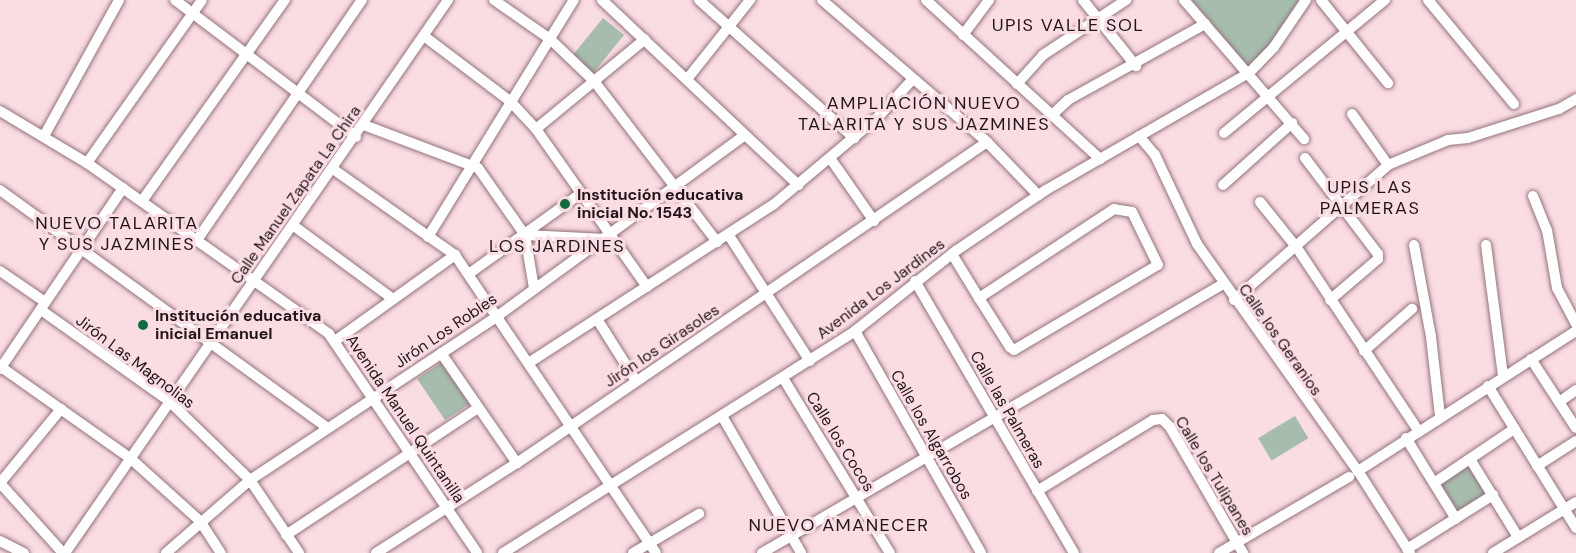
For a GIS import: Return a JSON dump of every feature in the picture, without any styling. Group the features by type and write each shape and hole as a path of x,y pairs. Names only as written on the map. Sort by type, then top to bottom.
{"street":[{"path":"44,136 119,0"},
{"path":"175,0 356,137"},
{"path":"87,163 202,0"},
{"path":"142,201 248,56 285,0"},
{"path":"197,240 362,0"},
{"name":"Calle Manuel Zapata La Chira","path":"64,553 356,137 448,0"},
{"path":"495,0 550,39 594,81 717,242"},
{"path":"428,237 574,0"},
{"path":"602,0 688,78 798,185"},
{"path":"699,0 854,138"},
{"path":"688,78 750,0"},
{"path":"822,0 912,80 987,142 1038,195"},
{"path":"832,9 841,0"},
{"path":"926,0 1100,159"},
{"path":"963,35 989,0"},
{"path":"1083,0 1136,66"},
{"path":"1017,84 1043,55 1126,0"},
{"path":"1184,0 1304,139"},
{"name":"Avenida Los Jardines","path":"502,553 855,331 915,281 1038,195 1249,73 1274,47 1306,0"},
{"path":"1321,0 1388,83"},
{"path":"1224,133 1385,0"},
{"path":"1428,0 1514,104"},
{"path":"1052,115 1068,100 1136,66 1205,24"},
{"path":"424,36 510,101 536,129 607,238 647,287"},
{"path":"536,129 645,39"},
{"path":"530,362 717,242 798,185 854,138 912,80"},
{"path":"1234,300 1297,248 1388,165 1448,140 1468,138 1549,112 1576,99"},
{"name":"Avenida Manuel Quintanilla","path":"0,111 87,163 255,280 334,340 477,553"},
{"path":"1352,114 1388,165"},
{"path":"1223,185 1292,123"},
{"path":"363,125 474,164 525,235 534,288"},
{"name":"Jirón Los Robles","path":"166,553 200,521 250,480 499,315 745,135"},
{"name":"Calle los Geranios","path":"1139,136 1155,155 1197,244 1223,284 1353,474 1409,551"},
{"name":"Jirón los Girasoles","path":"376,553 517,463 987,142"},
{"path":"830,158 874,221"},
{"path":"1305,158 1343,205 1378,259 1330,300"},
{"path":"333,169 455,255 499,315 656,553"},
{"path":"123,188 43,306 4,354 1,368 130,458 200,521 221,553"},
{"path":"0,190 212,341 328,428"},
{"path":"470,273 580,194"},
{"path":"1533,196 1546,230 1557,288 1576,324"},
{"path":"1260,202 1297,248 1418,430"},
{"path":"952,254 979,298 1014,350 1158,265 1132,212 1114,209 979,298"},
{"path":"294,226 393,298"},
{"path":"728,234 768,292 810,361"},
{"path":"525,235 607,238"},
{"path":"1414,245 1431,337 1440,416"},
{"path":"1486,245 1503,376"},
{"path":"334,340 455,255"},
{"name":"Jirón Las Magnolias","path":"0,270 43,306 169,402 250,480 299,553"},
{"name":"Calle las Palmeras","path":"915,281 1074,553"},
{"path":"762,553 1223,284"},
{"path":"1365,351 1412,309"},
{"path":"597,319 636,381"},
{"name":"Calle los Algarrobos","path":"855,331 981,553"},
{"path":"1219,553 1353,474 1418,430 1576,331"},
{"path":"441,353 517,463"},
{"path":"1531,359 1576,428"},
{"name":"Calle los Cocos","path":"783,378 890,553"},
{"path":"1488,386 1576,528"},
{"path":"1559,402 1576,390"},
{"path":"286,535 478,408"},
{"path":"62,409 0,483 64,553"},
{"path":"722,416 801,553"},
{"name":"Calle los Tulipanes","path":"1037,490 1157,419 1170,427 1243,553"},
{"path":"1434,483 1515,429"},
{"path":"1406,438 1456,519"},
{"path":"1537,466 1576,441"},
{"path":"1470,459 1518,537"},
{"path":"1409,551 1493,495"},
{"path":"1493,553 1576,502"},
{"path":"633,553 699,514"},
{"path":"0,541 24,553"}],"green space":[{"path":"1192,0 1299,0 1266,50 1248,67"},
{"path":"603,18 624,35 593,73 572,56"},
{"path":"442,362 470,403 445,420 417,379"},
{"path":"1295,416 1308,438 1272,460 1258,438"},
{"path":"1468,466 1487,495 1459,514 1439,485"}],"place":[{"name":"Institución educativa inicial No. 1543","path":"565,204"},
{"name":"Institución educativa inicial Emanuel","path":"143,325"}],"district":[{"name":"UPIS VALLE SOL","path":"1068,25"},
{"name":"AMPLIACIÓN NUEVO TALARITA Y SUS JAZMINES","path":"924,114"},
{"name":"UPIS LAS PALMERAS","path":"1370,198"},
{"name":"NUEVO TALARITA Y SUS JAZMINES","path":"117,234"},
{"name":"LOS JARDINES","path":"557,246"},
{"name":"NUEVO AMANECER","path":"839,525"}]}
